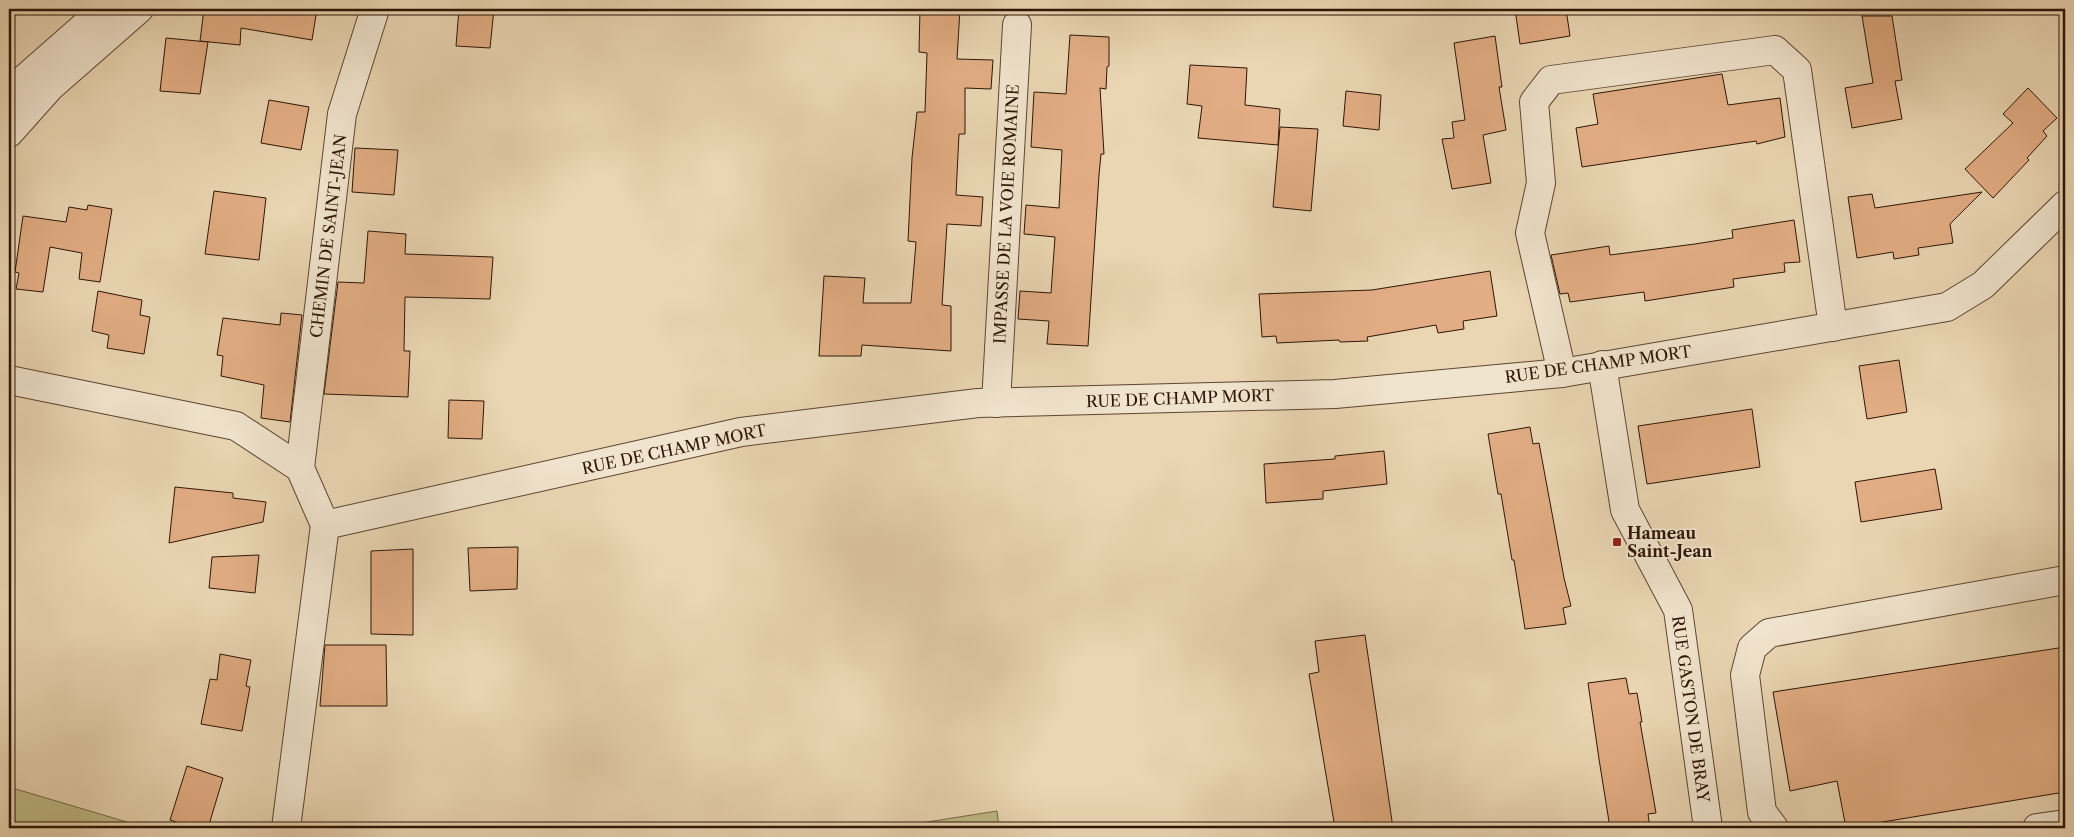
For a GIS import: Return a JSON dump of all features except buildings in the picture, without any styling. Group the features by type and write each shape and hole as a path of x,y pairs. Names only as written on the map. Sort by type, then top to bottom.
{"street":[{"path":"9,97 22,81 104,9"},
{"path":"9,133 50,87 139,9"},
{"name":"CHEMIN DE SAINT-JEAN","path":"300,468 342,114 375,9"},
{"name":"IMPASSE DE LA VOIE ROMAINE","path":"996,403 1017,25"},
{"path":"1562,372 1530,233 1541,183 1534,102 1550,80 1775,50 1797,70 1833,327"},
{"name":"RUE DE CHAMP MORT","path":"325,525 741,432 996,403 1335,394 1562,372 1947,307 1983,285 2065,205"},
{"name":"RUE GASTON DE BRAY","path":"1602,365 1625,510 1678,610 1708,828"},
{"path":"9,380 236,426 300,468 325,525 286,828"},
{"path":"1774,828 1762,812 1745,675 1752,648 1769,633 2065,580"},
{"path":"2037,828 2065,824"}],"shaded area":[{"path":"9,787 147,828 9,828"},
{"path":"997,811 999,828 889,828"}],"place":[{"name":"Hameau Saint-Jean","path":"1617,542"}]}
